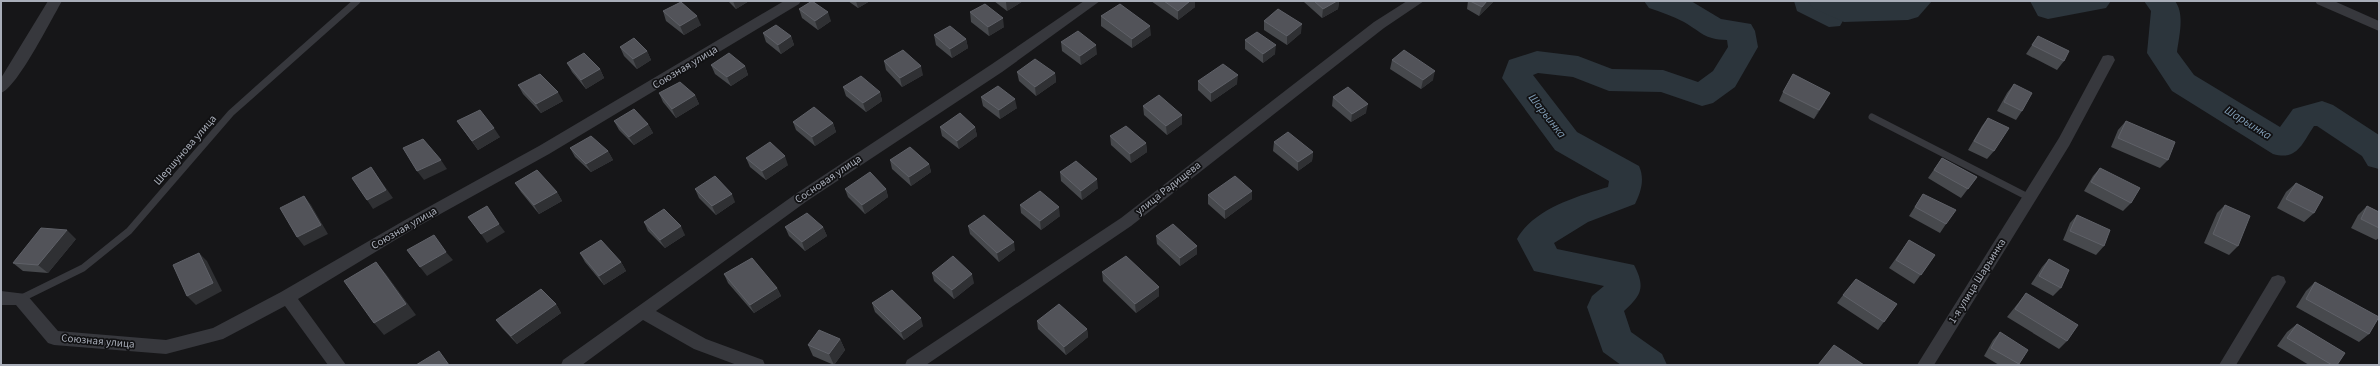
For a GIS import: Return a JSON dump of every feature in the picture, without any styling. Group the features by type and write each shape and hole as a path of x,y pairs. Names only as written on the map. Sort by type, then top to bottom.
{"street":[{"path":"1,88 12,75 55,1"},
{"name":"Союзная улица","path":"20,299 54,338 166,347 216,334 287,297 410,224 551,146 794,1"},
{"name":"Сосновая улица","path":"569,365 802,197 997,68 1093,1"},
{"name":"улица Радищева","path":"912,365 971,328 1126,222 1379,25 1416,1"},
{"path":"2322,1 2379,26"},
{"name":"1-я улица Шарьинка","path":"1925,365 2028,197 2064,142 2108,60"},
{"path":"2227,365 2278,282"},
{"path":"287,297 338,365"},
{"path":"1,298 20,299"},
{"path":"644,312 700,344 757,365"}],"lane":[{"name":"Шершунова улица","path":"20,299 83,268 129,231 232,113 357,1"},
{"path":"1872,117 2028,197"}],"shaded area":[{"path":"1794,1 1822,1 1845,17 1840,26 1829,27 1797,11"}],"building":[{"path":"812,1 828,12 815,21 799,9"},
{"path":"1164,1 1190,1 1178,11"},
{"path":"1314,1 1337,1 1323,9"},
{"path":"1470,1 1487,1 1482,7"},
{"path":"681,2 697,16 680,26 663,11"},
{"path":"985,4 1003,18 988,27 970,12"},
{"path":"1120,4 1150,26 1132,39 1101,16"},
{"path":"1278,9 1302,24 1287,36 1264,21"},
{"path":"776,25 791,36 778,45 763,33"},
{"path":"950,26 966,39 950,49 934,35"},
{"path":"1078,31 1096,45 1080,56 1061,42"},
{"path":"1257,32 1276,45 1263,54 1245,40"},
{"path":"2038,36 2069,51 2064,61 2032,45"},
{"path":"634,38 647,51 633,59 620,47"},
{"path":"903,50 921,66 900,78 884,61"},
{"path":"1404,50 1435,71 1423,80 1392,60"},
{"path":"584,53 600,69 581,80 567,63"},
{"path":"729,53 745,66 727,77 711,65"},
{"path":"1035,59 1055,73 1035,87 1017,72"},
{"path":"1223,64 1238,75 1211,93 1198,81"},
{"path":"540,74 558,92 536,104 518,85"},
{"path":"1793,74 1830,93 1819,110 1783,92"},
{"path":"861,76 880,92 863,103 843,87"},
{"path":"680,82 695,95 672,109 659,93"},
{"path":"2014,84 2032,93 2022,111 2004,102"},
{"path":"998,86 1015,99 999,110 981,97"},
{"path":"1348,87 1368,104 1352,114 1333,97"},
{"path":"1159,95 1182,115 1166,126 1143,106"},
{"path":"814,107 833,123 812,137 793,122"},
{"path":"634,109 648,124 629,137 614,121"},
{"path":"480,110 494,128 472,141 457,121"},
{"path":"960,113 975,127 957,141 940,127"},
{"path":"1988,118 2009,128 1994,151 1974,141"},
{"path":"2126,121 2175,142 2168,160 2118,138"},
{"path":"1126,126 1146,143 1130,154 1110,136"},
{"path":"1288,132 1313,152 1298,162 1274,142"},
{"path":"591,136 608,151 586,164 570,148"},
{"path":"423,139 441,160 417,171 403,148"},
{"path":"770,142 785,156 762,171 746,158"},
{"path":"910,147 929,164 909,177 890,160"},
{"path":"1942,158 1977,177 1968,189 1934,170"},
{"path":"1076,161 1097,179 1081,191 1060,172"},
{"path":"371,167 386,190 367,200 352,178"},
{"path":"2100,168 2140,188 2131,203 2091,182"},
{"path":"537,170 557,192 534,205 515,183"},
{"path":"870,172 886,189 862,205 845,189"},
{"path":"715,176 732,194 712,206 695,189"},
{"path":"1235,176 1252,191 1225,210 1208,195"},
{"path":"2296,183 2323,197 2314,213 2286,199"},
{"path":"1040,191 1059,207 1040,221 1020,205"},
{"path":"1923,194 1956,210 1946,224 1915,207"},
{"path":"304,196 321,225 297,237 280,208"},
{"path":"2225,205 2250,216 2238,246 2213,234"},
{"path":"487,206 499,224 481,234 468,217"},
{"path":"2367,206 2379,212 2379,228 2361,219"},
{"path":"664,209 681,226 660,240 644,222"},
{"path":"807,213 823,227 802,242 785,227"},
{"path":"984,215 1014,242 997,253 968,226"},
{"path":"2077,215 2110,230 2104,246 2070,231"},
{"path":"1173,224 1197,246 1180,258 1156,236"},
{"path":"41,228 67,230 38,265 13,263"},
{"path":"434,235 446,252 420,267 407,250"},
{"path":"601,240 621,262 599,276 580,253"},
{"path":"1909,240 1935,255 1921,275 1896,260"},
{"path":"199,253 213,283 187,296 173,265"},
{"path":"953,256 972,274 952,290 932,273"},
{"path":"1126,256 1159,287 1135,304 1102,272"},
{"path":"752,258 777,288 750,305 724,274"},
{"path":"2049,259 2069,270 2061,288 2039,276"},
{"path":"376,262 406,304 374,323 344,281"},
{"path":"1856,279 1897,304 1884,322 1843,295"},
{"path":"2315,282 2379,317 2369,334 2306,299"},
{"path":"541,289 556,304 511,336 496,320"},
{"path":"892,290 921,318 901,332 872,303"},
{"path":"2026,293 2078,325 2067,341 2015,309"},
{"path":"1059,304 1087,329 1064,347 1037,321"},
{"path":"2297,324 2345,353 2337,365 2332,365 2287,338"},
{"path":"819,330 840,339 829,354 808,345"},
{"path":"2000,332 2028,350 2019,364 1991,348"},
{"path":"1834,345 1864,365 1818,365"},
{"path":"439,351 449,365 416,365"}],"waterway":[{"name":"Шарьинка","path":"1649,365 1616,341 1605,307 1624,289 1622,275 1546,261 1534,239 1544,231 1576,212 1623,195 1627,175 1566,141 1517,78 1520,68 1537,62 1578,67 1609,80 1663,81 1702,95 1724,79 1743,47 1740,31 1714,29 1696,16 1676,6 1659,1"},
{"name":"Шарьинка","path":"1823,1 1844,12 1908,10 1917,1"},
{"name":"Шарьинка","path":"2045,1 2048,9 2096,1"},
{"name":"Шарьинка","path":"2159,1 2166,10 2162,53 2183,83 2284,145 2304,117 2322,113 2373,147 2379,157"}]}
